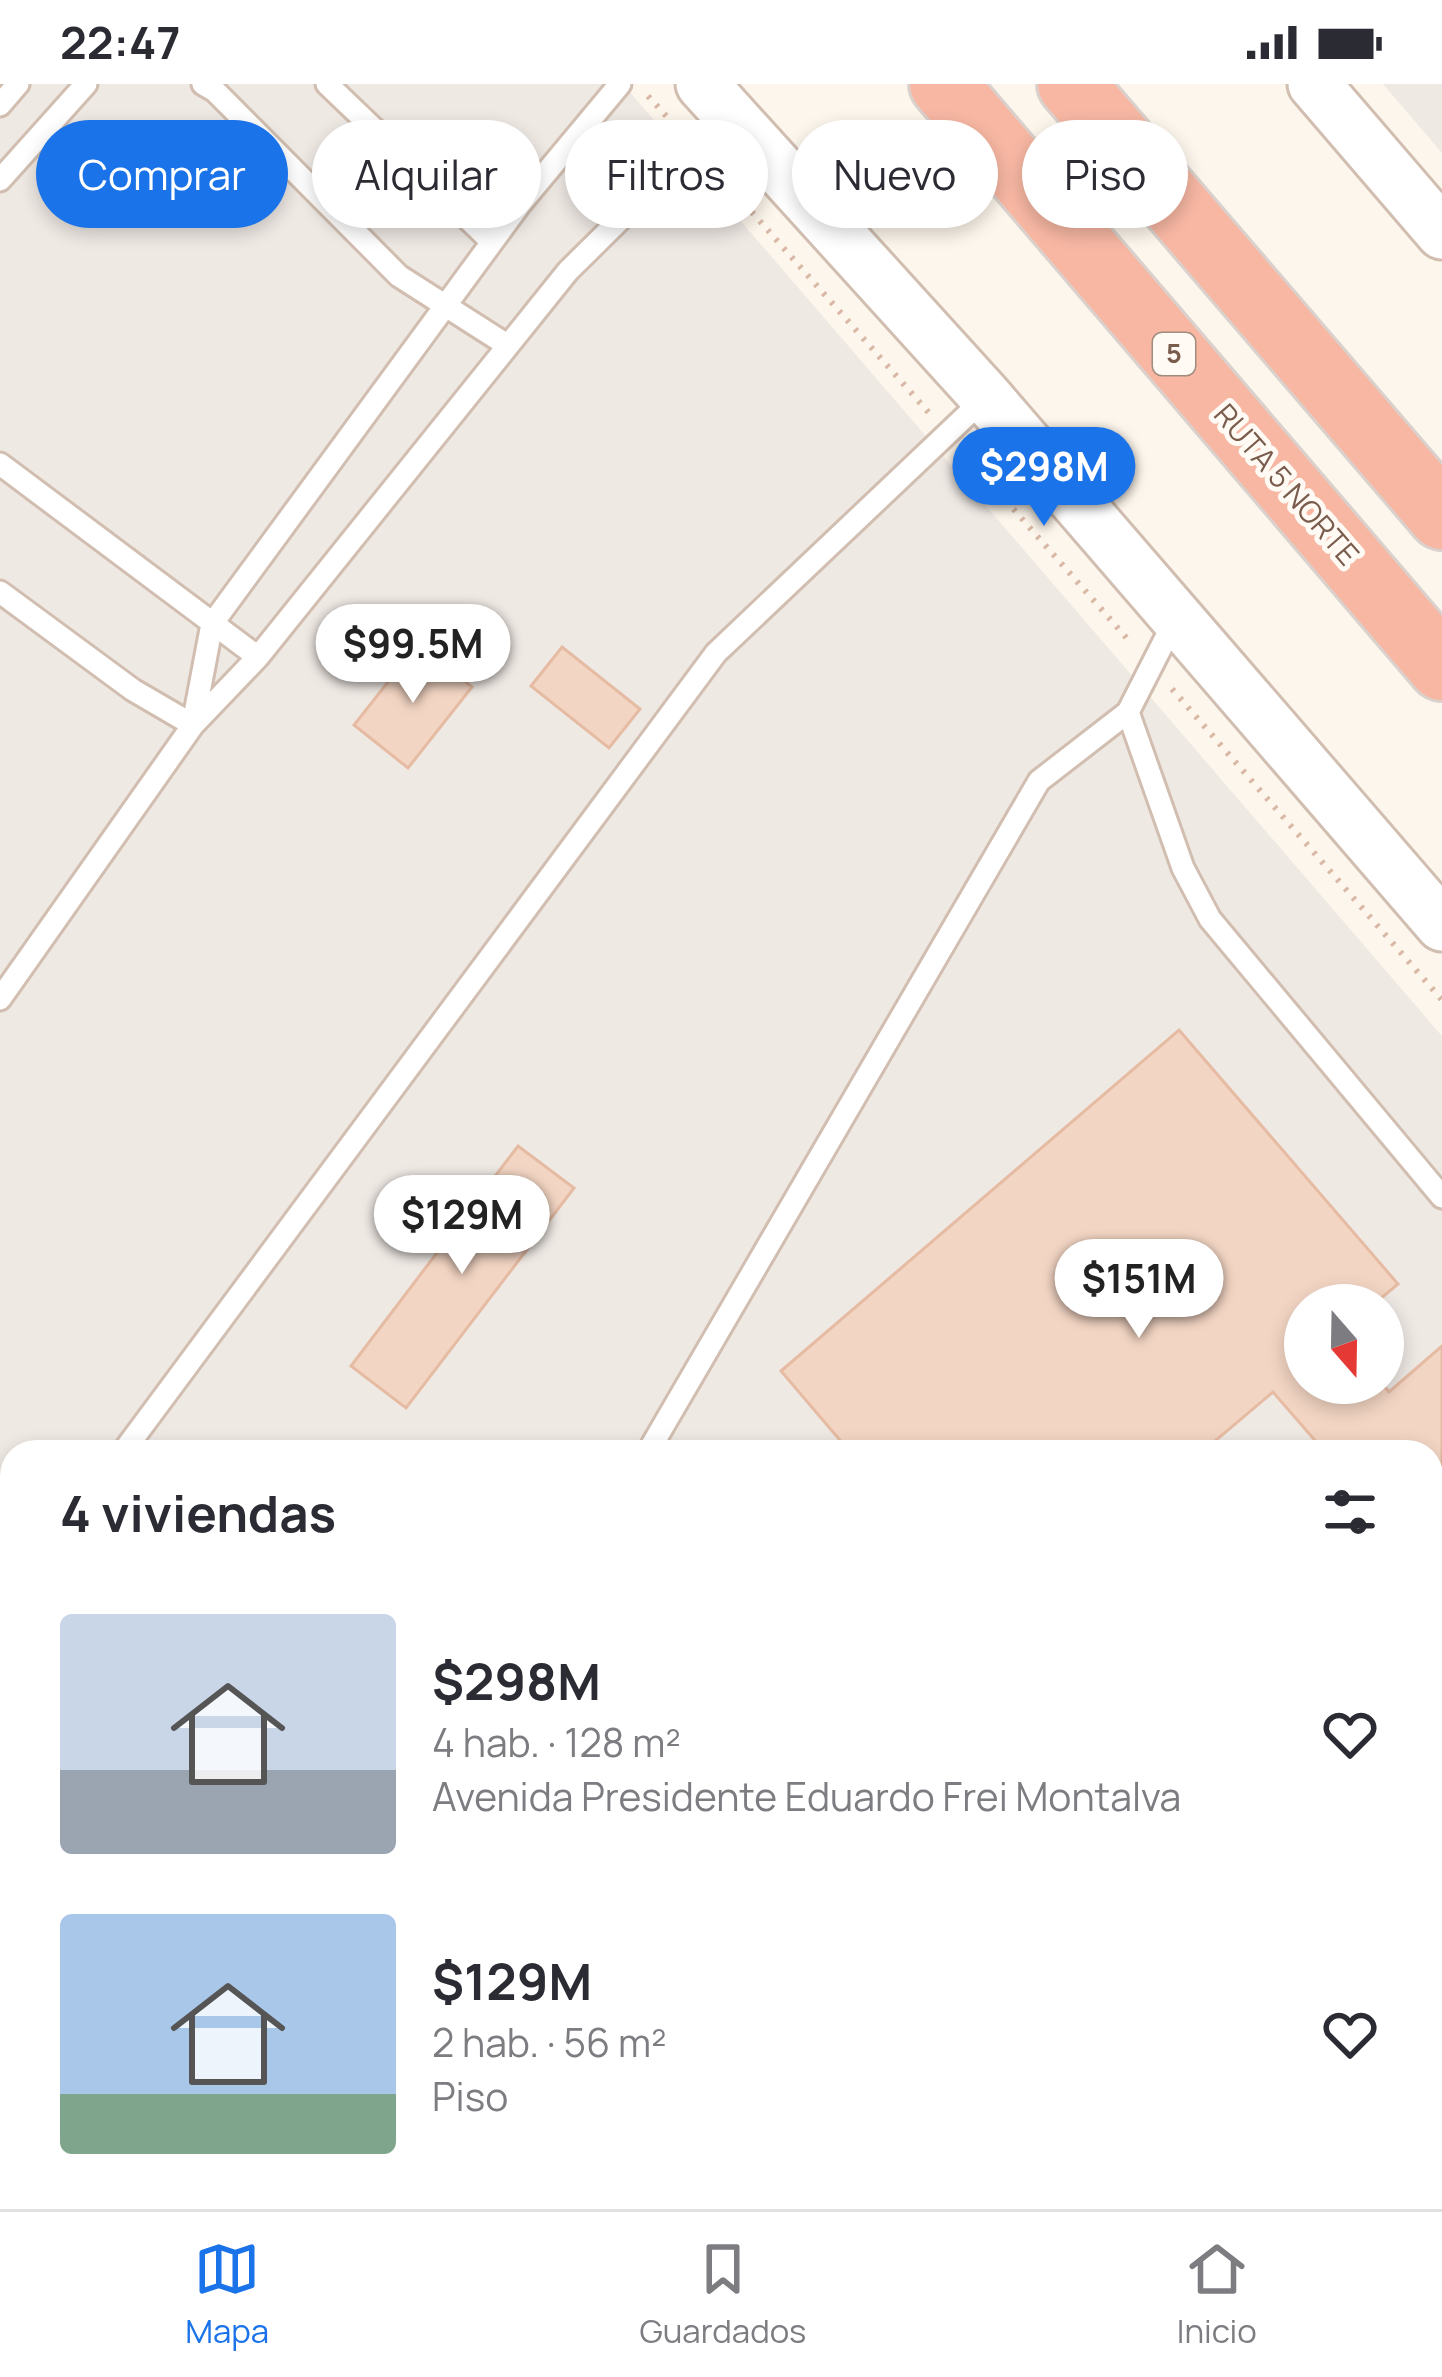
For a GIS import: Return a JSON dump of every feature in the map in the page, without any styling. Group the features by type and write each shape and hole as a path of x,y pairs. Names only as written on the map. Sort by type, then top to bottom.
{"highway":[{"path":"917,84 963,120"},
{"name":"RUTA 5 NORTE","path":"944,84 974,120"},
{"path":"1071,84 1442,516"},
{"path":"1117,84 1227,266"},
{"name":"RUTA 5 NORTE","path":"998,148 1442,667"}],"street":[{"path":"702,84 718,120"},
{"path":"1314,84 1442,233"},
{"path":"768,188 986,397 1442,926"}],"lane":[{"path":"0,105 18,84"},
{"path":"0,180 86,84"},
{"path":"203,84 399,276 507,344"},
{"path":"327,84 492,242"},
{"path":"193,725 212,624 492,242 620,84"},
{"path":"0,999 193,725 258,657 507,344 612,228"},
{"path":"132,1440 716,652 986,397"},
{"path":"0,464 258,657"},
{"path":"0,592 133,690 193,725"},
{"path":"655,1440 1039,781 1128,712 1178,616"},
{"path":"1128,712 1183,868 1210,919 1442,1197"}],"path":[{"path":"637,84 687,120"},
{"path":"768,200 947,434 1442,1000"}],"shaded area":[{"path":"0,84 623,84 654,120 565,120 565,228 747,228 1442,1036 1442,1440 0,1440"},
{"path":"1383,84 1442,84 1442,153"}],"building":[{"path":"418,644 472,687 408,768 354,725"},
{"path":"562,647 640,709 609,748 531,686"},
{"path":"1179,1030 1398,1284 1284,1284 1284,1404 1404,1404 1404,1379 1442,1346 1442,1440 1315,1440 1273,1392 1216,1440 840,1440 781,1371"},
{"path":"518,1146 574,1188 406,1408 351,1366"}]}
